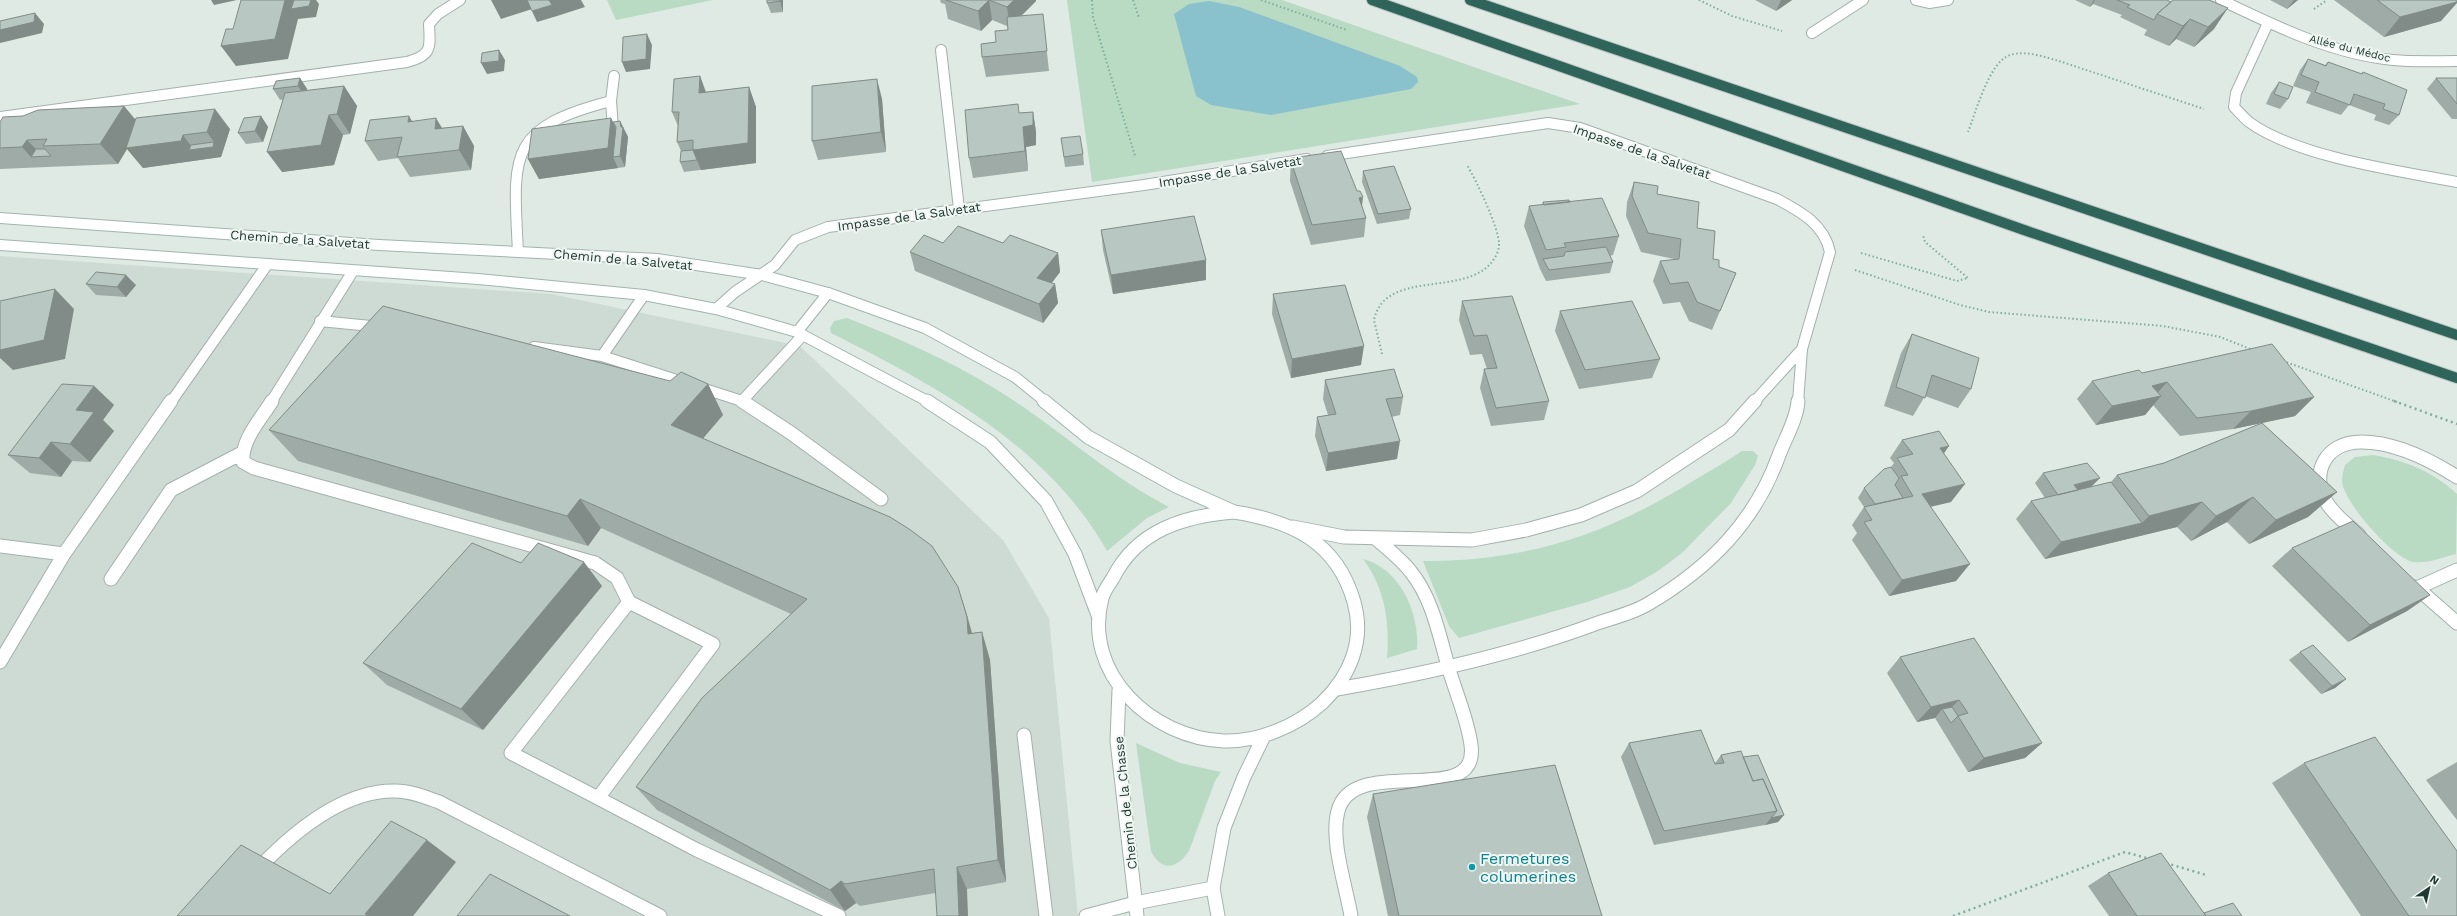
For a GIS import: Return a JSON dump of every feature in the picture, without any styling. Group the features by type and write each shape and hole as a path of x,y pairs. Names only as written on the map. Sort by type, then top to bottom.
{"highway":[{"path":"1372,0 2024,230 2457,378"},
{"path":"1470,0 2457,335"}],"street":[{"path":"0,117 93,103 378,67 415,60 430,47 429,24 438,14 460,0"},
{"path":"1812,34 1863,0"},
{"path":"1916,0 1929,3 1948,0"},
{"name":"Allée du Médoc","path":"2221,0 2268,23 2330,45 2376,57 2417,62 2457,61"},
{"path":"2268,23 2236,93 2234,106 2243,118 2270,133 2330,154 2386,169 2457,182"},
{"path":"941,50 959,209"},
{"path":"613,129 611,101 614,76"},
{"path":"518,252 518,172 519,160 525,145 538,131 557,119 578,109 611,101"},
{"name":"Impasse de la Salvetat","path":"716,309 735,292 775,265 795,240 815,230 959,209 1144,185 1446,137 1542,124 1580,128 1777,199 1797,209 1813,220 1824,231 1829,243"},
{"name":"Chemin de la Salvetat","path":"0,218 371,244 657,259 762,274 828,293 925,328 1015,377 1088,437 1176,486 1234,512"},
{"path":"1337,689 1389,680 1547,642 1647,605 1689,576 1723,547 1752,512 1770,480 1798,404 1802,349 1829,262 1829,243"},
{"path":"0,246 478,279 644,295 716,309 800,334 913,392 990,442 1046,501 1075,554 1098,614"},
{"path":"0,662 64,554 267,265"},
{"path":"353,271 320,321 245,444 242,453 243,462 254,468 596,563 611,571 622,583 629,602 713,644 598,798"},
{"path":"742,401 800,334 828,293"},
{"path":"602,356 644,295"},
{"path":"320,321 390,328"},
{"path":"523,346 602,356 742,401 791,433 882,499"},
{"path":"1292,527 1344,537 1472,540 1518,532 1580,516 1637,491 1728,430 1802,349"},
{"path":"2366,541 2332,510 2322,493 2320,484 2321,466 2334,448 2354,442 2394,447 2424,458 2457,477"},
{"path":"111,579 171,490 242,453"},
{"path":"1234,512 1264,516 1292,527 1316,542 1336,563 1350,587 1357,614 1355,653 1337,689 1305,718 1264,736 1223,740 1183,734 1147,716 1119,690 1106,666 1099,640 1098,614 1108,580 1129,550 1160,529 1195,515 1234,512"},
{"path":"1351,916 1337,832 1337,811 1342,797 1354,786 1436,779 1454,775 1467,766 1470,758 1471,745 1435,623 1417,580 1396,556 1375,538"},
{"path":"0,546 64,554"},
{"path":"2417,588 2457,570"},
{"path":"2406,578 2457,623"},
{"path":"629,602 511,753 697,850 839,916"},
{"name":"Chemin de la Chasse","path":"1119,690 1117,741 1136,909"},
{"path":"1024,735 1046,916"},
{"path":"1218,916 1213,888 1224,828 1244,777 1264,736"},
{"path":"248,880 281,846 314,821 341,805 388,791 414,793 439,802 660,916"},
{"path":"1086,916 1136,909 1213,888"}],"path":[{"path":"1092,0 1097,31 1126,132 1144,185"},
{"path":"1133,0 1138,18"},
{"path":"1261,0 1347,30"},
{"path":"1699,0 1732,16 1788,33 1812,34"},
{"path":"1968,132 1996,65 2009,55 2017,54 2043,57 2059,61 2168,98 2243,118"},
{"path":"1382,354 1374,326 1375,316 1390,297 1407,289 1475,277 1487,270 1497,253 1499,244 1496,230 1479,190 1468,166 1454,153 1446,137"},
{"path":"1829,243 1952,279 1961,280 1968,278 1967,275 1925,242 1923,235"},
{"path":"1829,262 1960,305 1988,312 2163,326 2220,338 2256,351"},
{"path":"2278,359 2457,424"},
{"path":"1953,916 2125,852 2155,860"},
{"path":"2162,862 2206,875"}],"shaded area":[{"path":"0,256 551,294 800,346 1003,540 1049,618 1078,916 0,916"}],"green space":[{"path":"607,0 713,0 616,20"},
{"path":"1067,0 1282,0 1580,104 1092,182"},
{"path":"847,318 885,333 977,377 1016,402 1123,480 1169,507 1147,518 1107,551 1082,514 1054,480 1021,450 986,422 910,374 831,333 830,328 834,321"},
{"path":"1742,451 1753,451 1758,456 1755,465 1731,503 1682,553 1658,571 1630,587 1587,602 1459,638 1449,626 1423,561 1461,560 1497,556 1564,542 1628,517 1724,463"},
{"path":"2373,455 2396,460 2418,468 2439,479 2457,494 2456,554 2429,561 2413,562 2404,558 2393,550 2359,514 2344,489 2342,480 2345,465 2355,457"},
{"path":"1363,559 1376,564 1387,572 1397,582 1405,594 1415,621 1417,649 1387,658 1388,632 1384,606 1376,582"},
{"path":"1136,743 1180,763 1221,772 1215,781 1189,851 1179,862 1169,866 1159,862 1151,851"}],"water":[{"path":"1209,1 1239,7 1400,66 1417,77 1418,82 1411,89 1271,115 1211,105 1196,96 1174,14 1189,4"}],"building":[{"path":"241,0 285,0 275,39 221,46 226,29 233,29"},
{"path":"294,0 311,0 309,6 291,9"},
{"path":"527,0 549,0 552,5 532,11"},
{"path":"767,0 780,0 780,1 767,3"},
{"path":"946,0 989,0 978,11"},
{"path":"989,0 1014,0 1007,7"},
{"path":"2117,0 2167,0 2171,2 2157,14 2154,20 2127,7 2130,5"},
{"path":"2173,0 2209,0 2228,8 2208,27 2190,19 2183,26 2157,14"},
{"path":"2377,0 2456,0 2457,2 2400,17"},
{"path":"35,13 34,22 0,30 0,21"},
{"path":"1043,14 1047,51 982,57 981,44 996,42 995,31 1008,30 1007,17"},
{"path":"647,34 646,59 622,62 623,37"},
{"path":"499,50 499,61 481,63 482,53"},
{"path":"2308,59 2326,66 2328,62 2362,74 2363,72 2407,90 2399,115 2383,109 2385,104 2354,94 2350,105 2315,92 2319,82 2301,75"},
{"path":"700,76 699,93 749,87 748,143 693,150 693,140 677,142 679,112 672,112 674,79"},
{"path":"300,78 298,86 273,89 276,81"},
{"path":"2436,78 2457,78 2457,104"},
{"path":"877,79 881,132 812,141 812,86"},
{"path":"2279,82 2293,87 2288,99 2274,94"},
{"path":"344,86 337,114 329,115 321,145 267,152 285,93"},
{"path":"1018,104 1019,113 1033,112 1033,125 1023,127 1025,151 969,158 965,110"},
{"path":"124,106 100,144 43,146 47,139 27,140 22,147 0,148 0,122 3,117 23,116 38,110"},
{"path":"215,109 207,132 183,135 181,141 126,148 136,118"},
{"path":"261,116 255,131 238,133 244,118"},
{"path":"409,116 408,122 436,118 435,129 463,126 459,150 397,157 402,137 365,141 370,120"},
{"path":"611,118 608,148 528,159 532,129"},
{"path":"620,121 621,127 623,127 620,156 613,157 616,127 613,122"},
{"path":"1080,136 1083,154 1064,157 1061,138"},
{"path":"214,142 213,147 189,150 191,145"},
{"path":"36,149 45,149 51,156 31,157"},
{"path":"693,150 697,160 680,162 681,151"},
{"path":"1341,151 1357,191 1360,191 1363,197 1359,198 1366,218 1312,225 1291,158"},
{"path":"1394,166 1411,209 1378,214 1363,171"},
{"path":"1634,182 1658,186 1657,194 1699,202 1697,228 1715,231 1713,259 1719,260 1719,267 1736,273 1720,311 1697,302 1688,282 1670,284 1660,261 1679,259 1681,239 1648,233 1632,196"},
{"path":"1602,198 1619,236 1564,243 1566,247 1546,250 1529,206"},
{"path":"1569,200 1570,202 1544,205 1543,202"},
{"path":"1194,216 1206,260 1111,275 1101,230"},
{"path":"958,226 1003,243 1010,235 1058,253 1037,278 1055,284 1039,304 910,252 924,235 943,243"},
{"path":"1606,247 1613,262 1549,270 1543,259 1564,256 1565,252"},
{"path":"96,272 126,275 117,287 86,284"},
{"path":"1345,285 1364,346 1292,359 1273,294"},
{"path":"55,289 44,340 0,350 0,301"},
{"path":"1512,296 1549,401 1496,408 1484,369 1497,368 1487,335 1474,336 1462,301"},
{"path":"1632,301 1660,359 1585,370 1560,311"},
{"path":"383,306 670,381 681,372 708,384 671,425 890,517 932,546 958,587 967,617 968,634 982,632 998,860 957,867 959,916 937,916 934,869 845,884 841,881 830,890 636,787 702,698 807,599 580,499 567,516 269,430"},
{"path":"1912,334 1979,358 1971,389 1932,375 1925,398 1896,387"},
{"path":"2272,344 2314,397 2251,411 2197,418 2167,382 2152,386 2161,396 2112,406 2092,381 2139,370 2142,373"},
{"path":"1394,369 1403,397 1386,399 1400,441 1328,453 1317,417 1336,414 1325,380"},
{"path":"62,384 94,386 76,410 94,412 70,444 51,442 39,458 8,455"},
{"path":"2262,423 2337,492 2276,520 2253,497 2216,516 2202,502 2149,516 2117,475 2164,463"},
{"path":"1939,431 1949,446 1940,448 1965,484 1922,494 1970,564 1902,580 1864,522 1872,520 1864,507 1913,496 1901,476 1908,475 1897,458 1913,454 1902,440"},
{"path":"2087,463 2100,478 2074,485 2078,490 2058,495 2043,473"},
{"path":"1891,467 1899,478 1895,485 1903,498 1875,504 1864,488 1884,469"},
{"path":"2111,482 2142,523 2061,542 2031,501"},
{"path":"2353,521 2430,595 2370,625 2292,548"},
{"path":"472,543 521,563 538,543 584,562 461,709 363,663"},
{"path":"1974,638 2042,743 1984,758 1958,716 1968,713 1959,700 1931,707 1900,657"},
{"path":"2313,645 2346,679 2332,686 2300,652"},
{"path":"1952,707 1958,716 1951,723 1942,709"},
{"path":"1701,730 1715,764 1724,763 1721,755 1741,751 1753,781 1763,779 1777,811 1664,831 1629,743"},
{"path":"2375,737 2457,851 2457,916 2409,916 2304,763"},
{"path":"1758,755 1784,815 1771,818 1777,811 1763,779 1753,781 1743,757"},
{"name":"Fermetures columerines","path":"1555,765 1602,916 1399,916 1373,794"},
{"path":"391,821 427,840 365,914 368,916 177,916 241,845 330,894"},
{"path":"2161,853 2206,916 2137,916 2108,873"},
{"path":"490,874 570,916 457,916"},
{"path":"2233,903 2242,916 2206,916 2204,913"}],"place":[{"name":"Fermetures columerines","path":"1472,867"}]}
